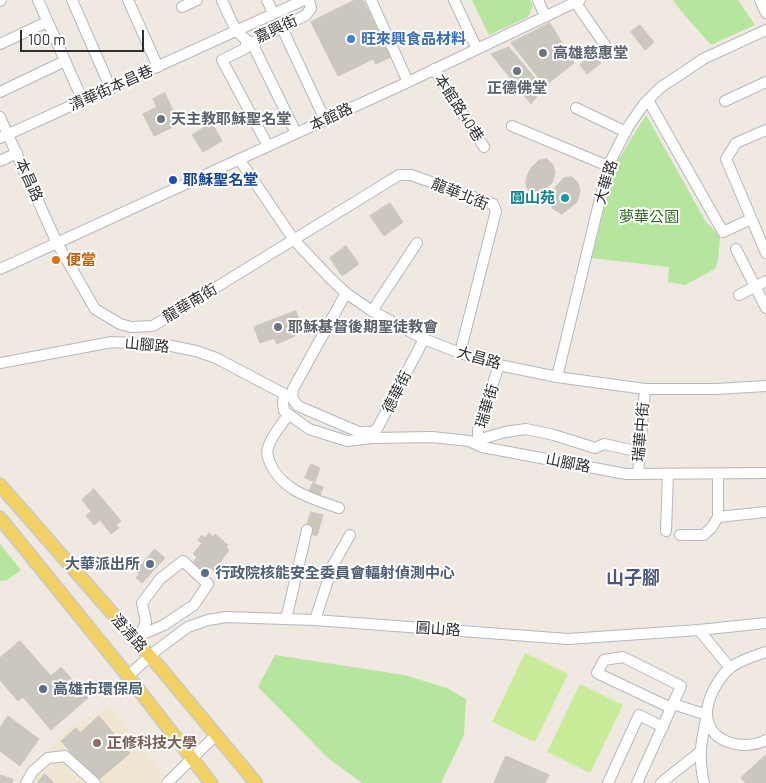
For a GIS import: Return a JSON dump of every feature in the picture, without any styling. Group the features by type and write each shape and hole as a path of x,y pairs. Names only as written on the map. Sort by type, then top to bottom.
{"main road":[{"name":"澄清路","path":"0,486 137,636 150,656 256,783"},
{"name":"澄清路","path":"0,518 128,676 211,783"}],"street":[{"path":"38,0 83,101"},
{"path":"72,0 111,89"},
{"path":"128,0 158,67"},
{"path":"182,7 198,0"},
{"name":"嘉興街","path":"222,0 236,31 249,42 306,15 311,8 309,0"},
{"path":"267,0 273,13"},
{"name":"清華街本昌巷","path":"4,136 304,0"},
{"path":"371,0 408,82"},
{"path":"454,0 477,49"},
{"path":"538,0 545,16"},
{"path":"760,0 766,13"},
{"path":"578,1 605,45"},
{"name":"本館路","path":"0,270 408,82 578,1"},
{"path":"0,44 47,22"},
{"path":"282,28 325,120"},
{"name":"大華路","path":"558,377 608,166 626,132 648,100 662,87 703,59 766,30"},
{"path":"249,42 296,133"},
{"path":"249,42 246,48 222,60 268,146"},
{"path":"0,92 66,61"},
{"name":"本館路40巷","path":"434,69 484,146"},
{"path":"725,101 766,82"},
{"path":"648,100 722,232 752,219"},
{"path":"576,108 626,132"},
{"name":"本昌路","path":"0,117 4,136 17,153 57,243"},
{"path":"512,126 608,166"},
{"path":"766,130 736,144 726,159 766,253"},
{"path":"0,161 17,153"},
{"name":"大昌路","path":"239,159 294,240 330,278 346,293 372,311 424,339 499,365 558,377 645,389 716,389 766,386"},
{"name":"龍華北街","path":"294,240 399,175 411,174 493,204 496,212 460,353"},
{"name":"龍華南街","path":"57,243 95,309 120,324 130,327 153,326 294,240"},
{"path":"372,311 417,243"},
{"path":"736,249 766,308"},
{"path":"739,295 766,281"},
{"path":"339,508 289,488 274,472 268,458 268,448 288,414 284,411 283,402 289,396 346,293"},
{"name":"德華街","path":"362,432 372,432 377,429 424,339"},
{"name":"山腳路","path":"0,363 112,342 167,345 216,358 289,396 298,406 373,438"},
{"name":"瑞華街","path":"480,444 478,430 499,365"},
{"name":"瑞華中街","path":"638,474 645,389"},
{"name":"山腳路","path":"288,414 309,429 347,441 373,438 432,437 469,441 626,474 766,473"},
{"path":"480,444 506,432 526,429 595,448 604,444 640,452"},
{"path":"666,531 668,474"},
{"path":"680,535 704,535 712,527 718,517 718,474"},
{"path":"718,517 766,512"},
{"path":"286,619 307,530"},
{"path":"315,620 333,565 350,535"},
{"path":"183,561 208,584 194,606 164,625 137,636 146,622 142,603 160,579 183,561"},
{"name":"圓山路","path":"128,676 150,656 188,627 208,620 226,617 315,620 568,639 699,630 766,623"},
{"path":"699,630 730,668"},
{"path":"704,783 700,752 711,695 730,668 742,660 766,652"},
{"path":"637,783 663,727 672,706 681,686 623,657 604,660 597,673 672,706 707,715"},
{"path":"707,715 710,726 725,741 737,745 751,746 766,740"},
{"path":"608,783 639,716 663,727"},
{"path":"167,783 216,735"},
{"path":"660,783 700,752"},
{"path":"26,783 33,771 48,758 65,756 95,783"}],"shaded area":[{"name":"正修科技大學","path":"109,706 170,783 22,783 41,754 46,756 62,733"}],"green space":[{"path":"472,0 530,0 533,6 528,17 489,35"},
{"path":"673,0 738,0 755,25 711,45"},
{"name":"夢華公園","path":"646,115 706,222 720,236 718,261 715,269 685,285 668,282 669,267 592,258 614,167"},
{"path":"0,544 21,570 7,580 0,581"},
{"path":"525,653 568,674 535,742 492,722"},
{"path":"275,655 404,675 447,688 466,699 464,735 441,783 362,783 329,759 258,687"},
{"path":"580,684 623,705 590,773 547,752"}],"building":[{"name":"旺來興食品材料","path":"355,0 363,0 391,57 376,64 373,59 338,76 311,22"},
{"name":"高雄慈惠堂","path":"550,23 574,63 545,86 511,43"},
{"path":"640,25 654,42 645,50 631,32"},
{"name":"正德佛堂","path":"509,47 543,88 531,104 491,54"},
{"path":"593,54 601,63 587,74 580,65"},
{"name":"天主教耶穌聖名堂","path":"165,93 179,124 154,136 143,114 157,107 153,99"},
{"path":"212,123 222,141 203,152 192,135"},
{"name":"圓山苑","path":"547,159 553,165 555,173 552,183 537,196 528,190 527,176 531,168 539,160"},
{"name":"圓山苑","path":"572,177 578,183 580,191 577,202 562,214 553,209 552,195 556,186 564,178"},
{"path":"390,203 403,222 384,236 370,216"},
{"path":"346,246 359,264 342,276 330,258"},
{"name":"耶穌基督後期聖徒教會","path":"296,311 302,327 293,331 295,336 277,344 274,338 260,343 254,327"},
{"path":"311,464 320,468 315,482 305,478"},
{"path":"313,483 323,487 318,501 307,497"},
{"path":"94,489 121,521 116,525 119,528 111,534 100,520 94,525 86,516 91,511 82,500"},
{"path":"311,512 323,515 317,536 305,532"},
{"name":"行政院核能安全委員會輻射偵測中心","path":"209,533 213,537 215,534 228,545 226,547 229,550 214,571 210,567 204,574 192,564 197,557 193,554 202,543 198,540 202,535 205,538"},
{"name":"大華派出所","path":"155,549 165,558 142,583 136,578 139,574 136,571"},
{"name":"高雄市環保局","path":"20,641 51,676 61,667 88,698 51,730 23,697 18,701 0,680 0,658"},
{"path":"8,716 39,739 20,766 0,751 0,728"},
{"path":"99,716 130,753 96,782 61,741 76,728 80,733"},
{"path":"766,755 766,783 746,783 741,778"},
{"path":"506,756 549,775 545,783 494,783"},
{"path":"45,774 54,783 37,783"},
{"path":"0,775 13,779 12,783 0,783"}],"place":[{"name":"旺來興食品材料","path":"351,39"},
{"name":"高雄慈惠堂","path":"543,53"},
{"name":"正德佛堂","path":"517,71"},
{"name":"天主教耶穌聖名堂","path":"161,119"},
{"name":"耶穌聖名堂","path":"173,180"},
{"name":"圓山苑","path":"565,198"},
{"name":"便當","path":"56,260"},
{"name":"耶穌基督後期聖徒教會","path":"278,327"},
{"name":"大華派出所","path":"150,564"},
{"name":"行政院核能安全委員會輻射偵測中心","path":"205,573"},
{"name":"高雄市環保局","path":"43,689"},
{"name":"正修科技大學","path":"97,743"}],"district":[{"name":"山子腳","path":"633,578"}]}
